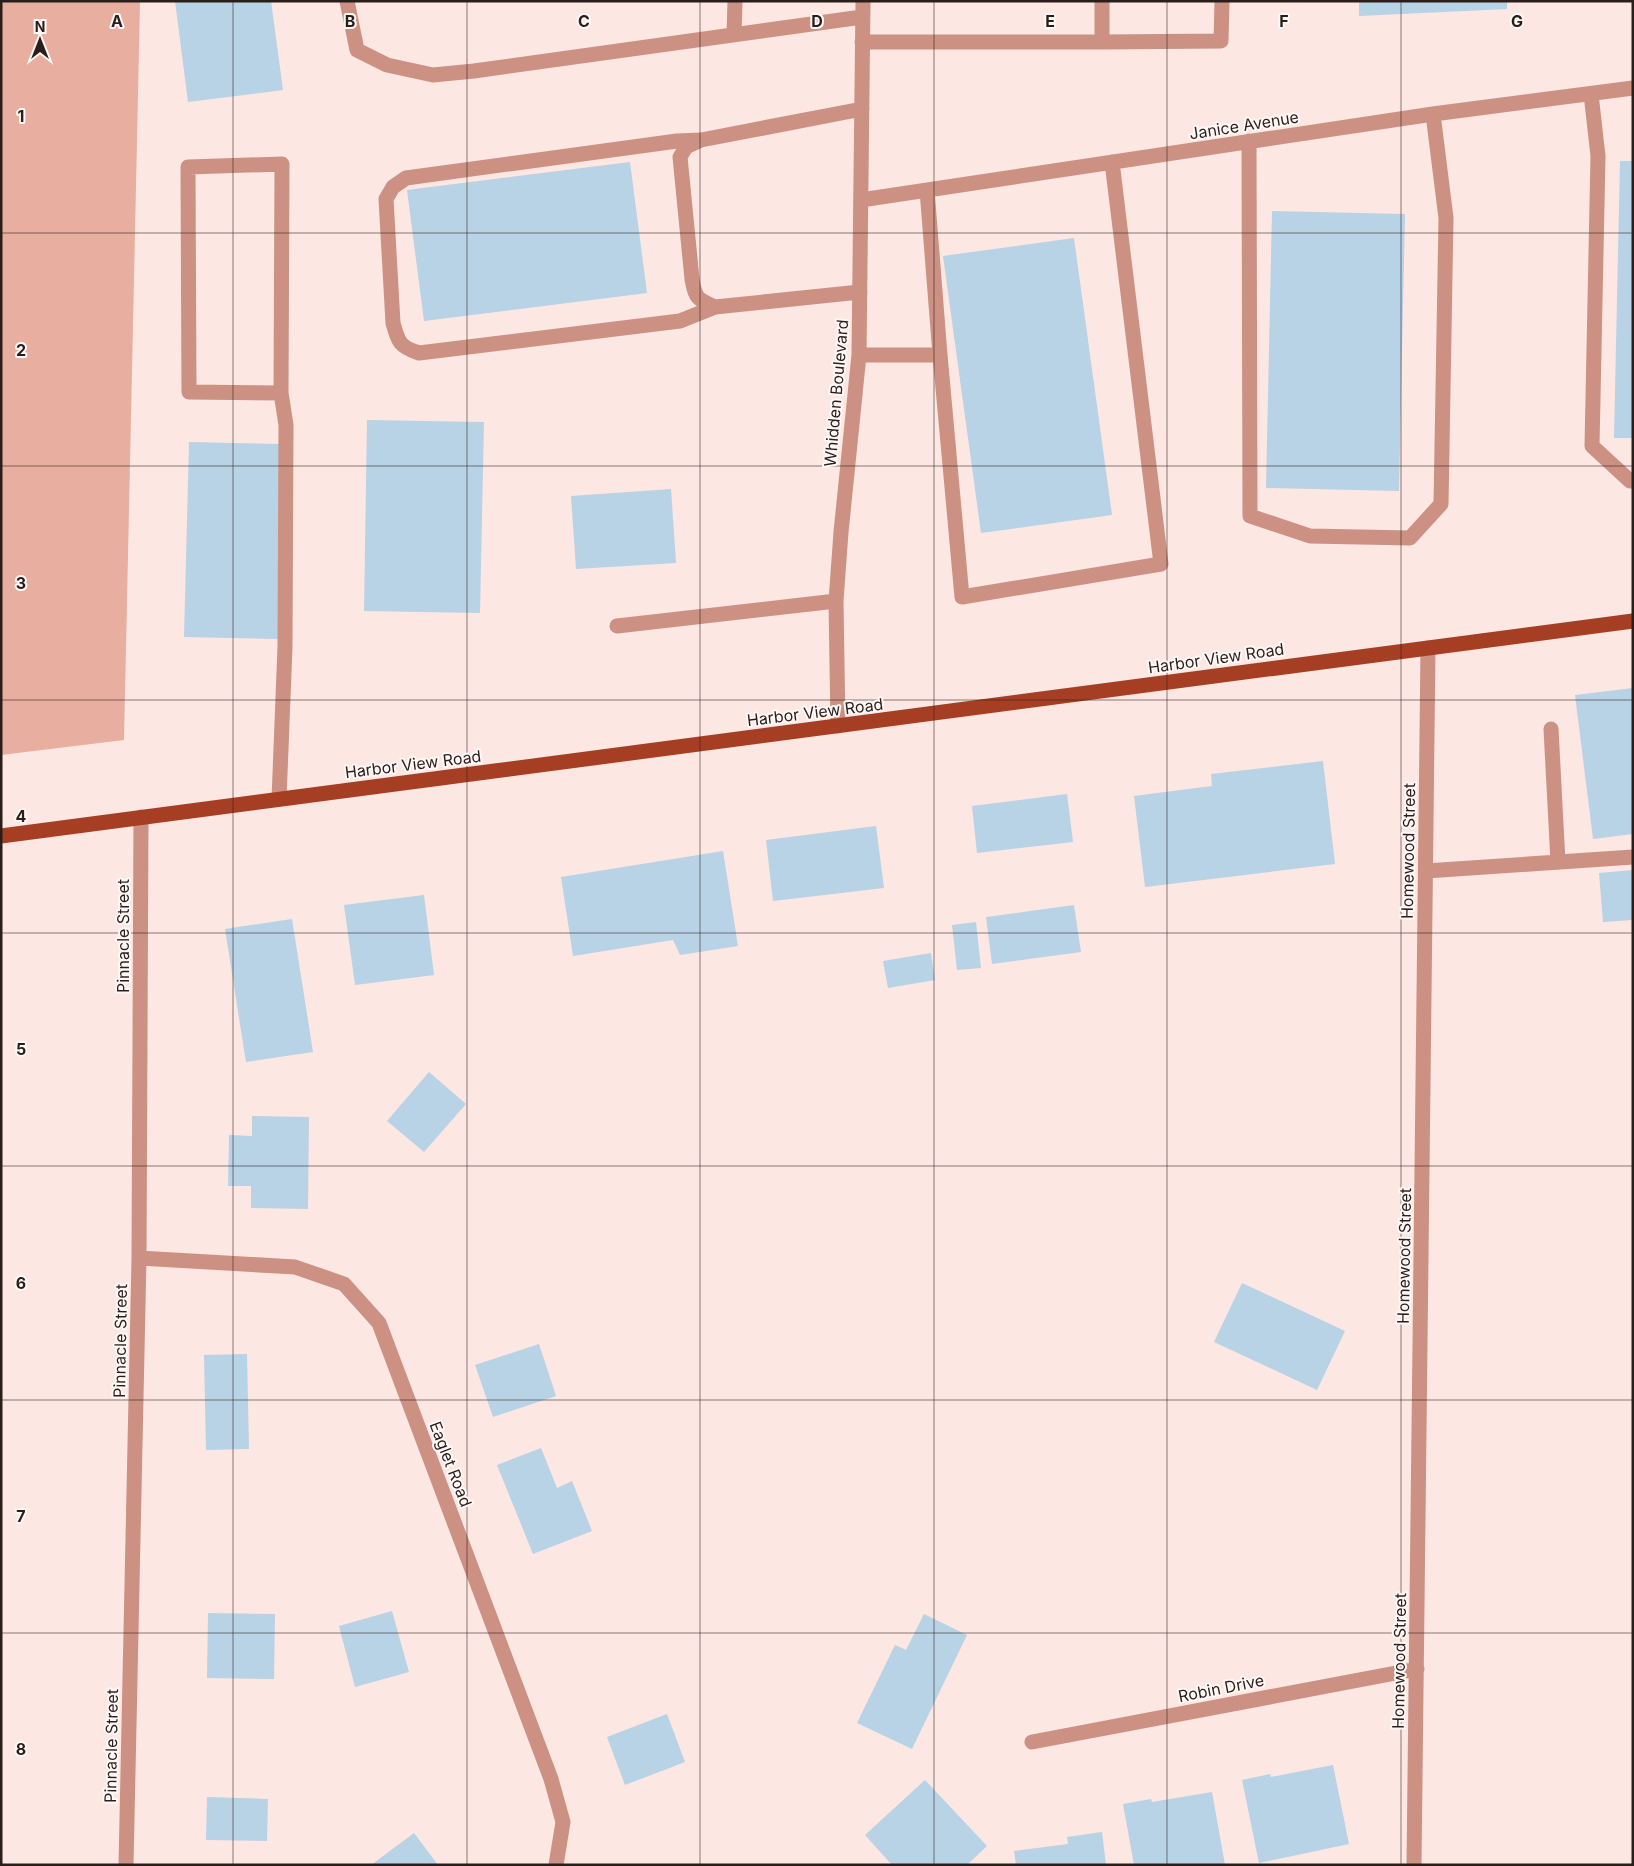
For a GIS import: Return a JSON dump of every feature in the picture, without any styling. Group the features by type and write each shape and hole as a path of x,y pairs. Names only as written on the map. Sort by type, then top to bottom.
{"main road":[{"name":"Harbor View Road","path":"1,836 1633,621"}],"street":[{"path":"348,1 357,50 387,65 433,75 484,70 862,18"},
{"path":"734,36 735,1"},
{"name":"Whidden Boulevard","path":"838,726 836,601 859,355 862,1"},
{"path":"1102,1 1102,42"},
{"path":"862,42 1221,41 1222,1"},
{"name":"Janice Avenue","path":"861,200 1433,114 1633,88"},
{"path":"1591,94 1598,156 1592,446 1633,482"},
{"path":"860,292 715,307 680,321 419,354 406,349 398,340 393,323 386,199 393,187 406,178 425,174 677,141 701,140 862,109"},
{"path":"1249,142 1250,516 1310,536 1410,538 1441,504 1446,218 1433,114"},
{"path":"701,140 686,147 680,157 680,171 694,294 700,300 715,307"},
{"path":"927,190 962,597 1161,564 1112,162"},
{"path":"279,799 285,647 286,425 281,393 282,164 188,167 189,392 281,393"},
{"path":"859,355 940,355"},
{"path":"617,626 836,601"},
{"name":"Homewood Street","path":"1414,1865 1428,648"},
{"path":"1551,729 1558,862"},
{"name":"Pinnacle Street","path":"126,1865 139,1258 141,817"},
{"path":"1426,871 1633,857"},
{"name":"Eaglet Road","path":"139,1258 295,1266 344,1284 379,1323 551,1779 563,1822 556,1865"},
{"name":"Robin Drive","path":"1032,1742 1417,1669"}],"shaded area":[{"path":"1,1 140,1 124,740 1,755"}],"building":[{"path":"175,1 271,1 283,90 188,102"},
{"path":"1359,1 1507,1 1507,9 1359,16"},
{"path":"1620,161 1633,161 1633,438 1614,438"},
{"path":"630,162 647,293 424,321 407,190"},
{"path":"1272,211 1405,214 1399,491 1266,488"},
{"path":"1074,238 1112,515 981,533 943,256"},
{"path":"367,420 484,422 480,613 364,611"},
{"path":"189,442 283,444 278,639 184,637"},
{"path":"671,489 676,563 576,569 571,496"},
{"path":"1633,688 1633,834 1593,839 1575,695"},
{"path":"1323,761 1335,864 1145,887 1134,796 1212,786 1211,774"},
{"path":"1067,794 1073,842 977,853 972,806"},
{"path":"876,826 884,888 773,901 766,840"},
{"path":"723,851 738,946 680,955 673,940 573,956 561,877"},
{"path":"1633,870 1633,920 1603,922 1599,873"},
{"path":"424,895 434,975 355,985 344,905"},
{"path":"1074,905 1081,952 992,964 986,917"},
{"path":"292,919 313,1052 246,1062 225,929"},
{"path":"976,922 981,968 957,970 952,925"},
{"path":"931,953 935,980 888,988 883,961"},
{"path":"429,1072 466,1104 424,1152 387,1121"},
{"path":"252,1116 309,1117 308,1209 251,1208 251,1186 228,1186 229,1135 252,1136"},
{"path":"1242,1283 1345,1331 1317,1390 1214,1342"},
{"path":"539,1344 556,1396 493,1417 475,1365"},
{"path":"247,1354 249,1449 206,1450 204,1355"},
{"path":"541,1448 557,1488 572,1481 592,1531 533,1554 497,1465"},
{"path":"392,1611 409,1672 355,1687 339,1626"},
{"path":"208,1613 275,1614 274,1679 207,1678"},
{"path":"924,1614 967,1635 912,1749 857,1723 895,1645 906,1650"},
{"path":"667,1714 685,1762 625,1785 607,1737"},
{"path":"1333,1765 1349,1844 1259,1863 1242,1780 1270,1774 1271,1777"},
{"path":"925,1780 987,1846 967,1865 892,1865 865,1835"},
{"path":"1212,1792 1225,1865 1134,1865 1123,1804 1151,1799 1152,1802"},
{"path":"207,1797 268,1799 267,1841 206,1840"},
{"path":"1102,1832 1106,1865 1016,1865 1014,1851 1068,1844 1067,1837"},
{"path":"414,1833 438,1865 371,1865"}]}
